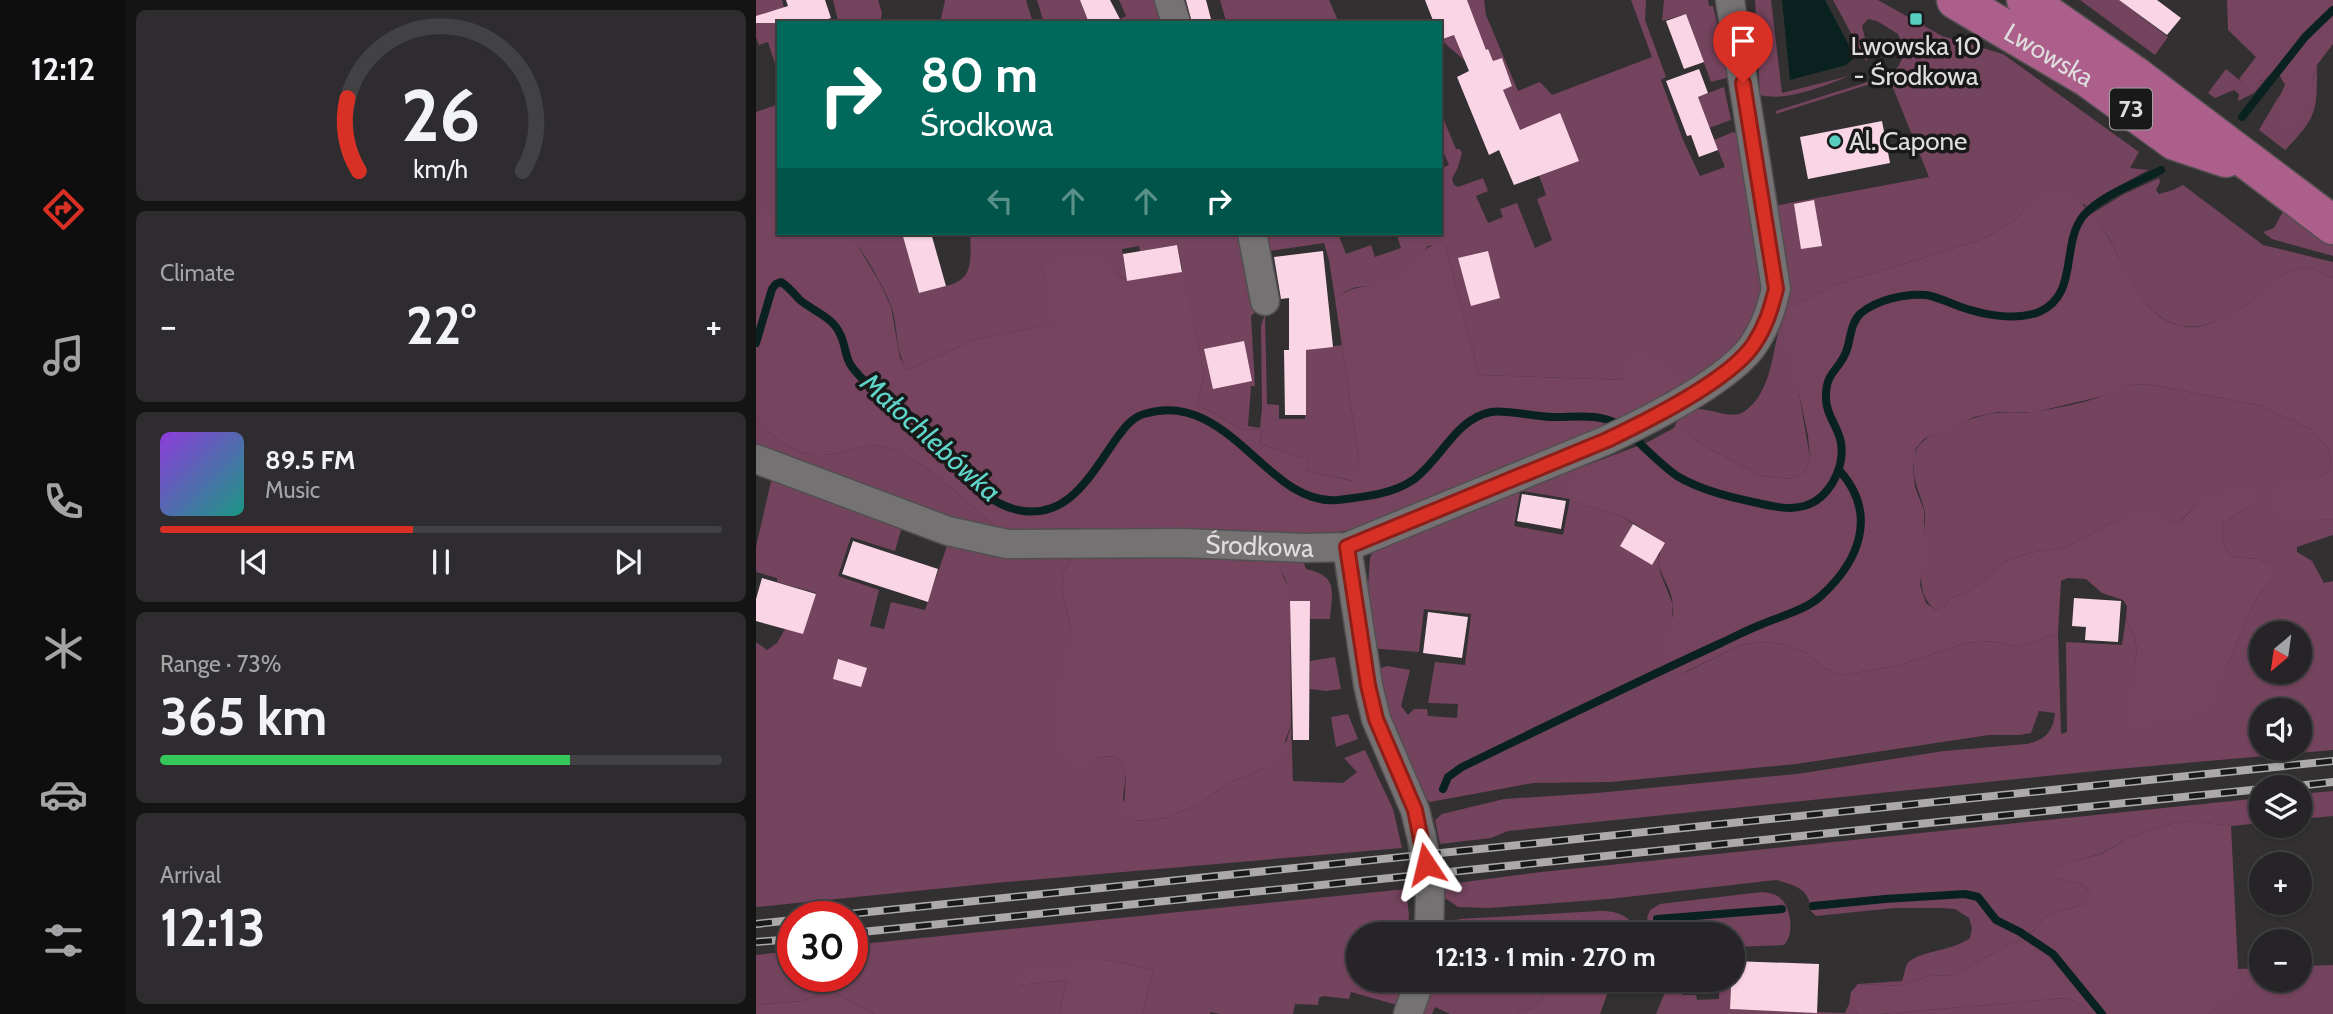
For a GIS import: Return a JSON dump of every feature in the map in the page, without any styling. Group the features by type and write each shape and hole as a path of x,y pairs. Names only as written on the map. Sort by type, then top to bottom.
{"main road":[{"name":"Lwowska","path":"1956,0 2088,78 2175,141 2254,167"},
{"name":"Lwowska","path":"2026,0 2134,75 2333,225"}],"street":[{"path":"1169,0 1175,21"},
{"name":"Środkowa","path":"756,458 948,531 1007,544 1183,543 1347,547 1642,424 1731,367 1753,346 1770,313 1776,289 1730,0"},
{"path":"1252,235 1265,301"},
{"path":"1347,547 1368,685 1376,719 1415,810 1422,839 1430,889 1429,922"},
{"path":"1408,1014 1416,992"}],"shaded area":[{"path":"756,0 782,0 787,21 777,21 777,70 768,42 759,45 756,37"},
{"path":"833,0 878,0 882,13 880,21 838,21"},
{"path":"945,0 1026,0 1032,21 936,21 941,19"},
{"path":"1037,0 1080,0 1088,21 1043,21"},
{"path":"1119,0 1161,0 1166,14 1159,21 1117,21 1126,16"},
{"path":"1220,0 1329,0 1338,21 1226,21"},
{"path":"1467,0 1484,0 1486,15 1518,91 1540,82 1552,95 1652,57 1631,0 1646,0 1645,20 1666,77 1661,80 1683,140 1700,176 1725,167 1714,140 1733,132 1741,137 1765,273 1756,322 1726,358 1679,390 1654,363 1634,355 1626,380 1479,375 1445,244 1428,246 1394,282 1355,287 1335,299 1324,243 1264,252 1260,235 1339,235 1346,254 1371,245 1375,257 1401,248 1397,235 1442,235 1442,168 1449,165 1442,149 1442,116 1456,149 1460,149 1462,153 1452,179 1454,185 1458,187 1483,178 1488,191 1476,196 1488,223 1503,217 1500,209 1517,203 1535,248 1552,240 1537,199 1546,195 1503,90 1512,85 1502,58 1493,61 1488,50 1464,60 1442,41 1477,26"},
{"path":"1664,0 1708,0 1709,6 1713,6 1730,77 1711,82 1686,14 1662,21"},
{"path":"1755,0 1771,0 1782,93 1849,76 1793,95 1760,95"},
{"path":"1782,0 1825,0 1855,57 1846,65 1790,80"},
{"path":"1833,0 1878,0 1942,36 2003,54 2139,152 2130,168 2148,170 2105,194 2087,208 2084,204 2029,204 2013,222 1981,240 1835,285 1785,310 1777,210 1779,205 1929,177 1889,78 1776,114 1776,111 1890,75 1899,66 1902,46 1898,34 1877,21 1868,19 1862,26 1869,55 1866,61"},
{"path":"2080,0 2119,0 2168,37 2155,55"},
{"path":"2227,0 2333,0 2333,44 2317,65 2302,117 2292,125 2285,125 2275,106 2285,85 2280,76 2268,76 2253,87 2239,79 2256,57 2228,30"},
{"path":"2317,65 2316,103 2310,120 2285,150 2259,130 2280,94 2275,107 2313,80"},
{"path":"2226,69 2243,83 2261,81 2271,73 2254,93 2238,101 2239,94 2234,90 2215,98 2208,93"},
{"path":"1724,87 1731,120 1709,128 1698,97"},
{"path":"777,105 777,214 756,213 756,112"},
{"path":"2159,178 2156,190 2159,194 2183,185 2263,245 2333,262 2333,278 2318,270 2301,268 2283,276 2220,320 2191,327 2177,325 2162,318 2148,306 2137,291 2110,240 2091,214 2124,194"},
{"path":"2068,191 2100,225 2148,306 2172,323 2196,327 2217,321 2295,269 2311,268 2333,278 2333,519 2305,521 2289,518 2276,508 2271,499 2282,483 2318,480 2330,469 2329,449 2312,430 2262,406 2152,385 2131,384 2112,394 2035,412 1999,412 1974,417 1924,439 1916,448 1913,468 1915,487 1924,510 1924,551 1920,585 1926,603 1936,610 1945,606 1951,598 1964,594 1983,582 2004,562 2029,553 2064,548 2125,516 2143,513 2172,522 2181,521 2197,504 2208,498 2234,493 2255,494 2256,499 2252,505 2223,523 2223,541 2233,557 2258,559 2270,564 2274,573 2271,581 2257,597 2211,701 2205,707 2184,716 2125,726 2137,652 2135,637 2126,618 2127,606 2123,600 2102,593 2086,579 2068,578 2061,581 2058,633 2017,647 1992,641 1967,643 1900,665 1843,675 1824,668 1807,653 1785,644 1760,642 1740,645 1683,673 1670,669 1666,644 1673,605 1660,568 1660,552 1664,543 1622,516 1574,502 1574,470 1648,442 1674,428 1681,428 1702,445 1762,476 1791,479 1805,472 1810,458 1808,436 1790,350 1785,310 1835,285 1981,240 2013,222 2029,204 2051,192"},
{"path":"2286,206 2333,245 2333,256 2272,239 2263,232 2274,228"},
{"path":"756,213 777,213 777,235 851,235 891,307 900,358 908,370 974,340 1055,323 1042,267 1063,258 1079,255 1094,257 1127,281 1183,271 1204,373 1197,404 1241,429 1262,430 1259,444 1308,459 1306,471 1353,481 1359,459 1335,299 1360,287 1383,284 1398,278 1430,246 1437,244 1445,244 1479,375 1626,380 1622,366 1635,355 1663,366 1674,378 1679,390 1605,426 1369,525 1328,535 1007,532 991,523 923,466 894,450 875,446 834,454 810,454 789,447 763,425 756,416"},
{"path":"847,235 903,235 919,293 947,286 963,278 970,263 970,235 1244,235 1257,310 1251,316 1255,386 1251,386 1248,426 1260,428 1261,326 1265,314 1267,404 1279,405 1279,419 1305,419 1306,350 1342,345 1359,459 1354,481 1306,471 1308,459 1259,444 1262,430 1241,429 1197,404 1204,373 1177,245 1140,251 1139,246 1122,249 1127,281 1110,269 1042,267 1056,323 974,340 908,370 901,355 888,299 863,254"},
{"path":"1785,310 1810,458 1805,472 1791,479 1762,476 1702,445 1681,428 1674,428 1680,416 1688,411 1698,409 1737,414 1745,411 1759,395 1771,365"},
{"path":"2131,384 2152,385 2262,406 2312,430 2329,449 2330,469 2318,480 2317,520 2333,519 2333,535 2297,547 2297,552 2312,561 2324,583 2333,581 2333,750 2312,752 2312,698 2249,698 2249,757 1508,831 1491,838 1440,844 1435,820 1442,814 1504,799 1797,774 1944,751 2027,744 2043,737 2052,725 2055,713 2039,711 2031,733 2019,735 1989,735 1796,764 1611,782 1533,783 1430,802 1426,799 1388,716 1375,670 1387,666 1410,670 1401,706 1408,715 1414,709 1427,709 1428,716 1457,718 1458,704 1428,703 1435,662 1465,665 1471,614 1424,609 1419,652 1369,648 1366,615 1370,558 1373,551 1589,457 1594,462 1574,470 1574,502 1622,516 1633,524 1621,545 1658,554 1660,572 1673,605 1672,615 1684,673 1740,645 1760,642 1785,644 1807,653 1824,668 1843,675 1900,665 1967,643 1992,641 2017,647 2058,633 2061,734 2067,732 2066,642 2122,645 2126,618 2135,637 2137,652 2126,725 2212,699 2219,675 2227,665 2257,597 2271,581 2270,564 2258,559 2233,557 2223,541 2223,523 2252,505 2197,504 2181,521 2172,522 2125,516 2064,548 2029,553 2004,562 1983,582 1964,594 1951,598 1945,606 1936,610 1924,595 1921,576 1925,511 1913,467 1920,444 1951,426 1977,417 1996,413 2034,412 2098,398","holes":["1522,491 1570,499 1563,535 1514,526"]},
{"path":"756,416 780,441 810,454 834,454 875,446 894,450 923,466 991,523 1007,532 981,529 756,448"},
{"path":"772,477 902,527 895,551 851,537 838,576 879,590 870,626 884,629 891,602 925,610 949,540 1077,551 1064,572 1062,593 1071,626 1065,666 1089,763 1101,756 1117,757 1126,773 1123,799 1133,820 1150,821 1169,817 1202,802 1227,784 1264,768 1287,740 1291,724 1293,781 1343,783 1357,772 1344,758 1365,750 1393,809 1402,848 816,901 777,901 777,905 756,907 756,642 767,650 777,643 785,629 803,633 816,593 777,582 777,578 756,572 756,547"},
{"path":"1077,551 1265,557 1278,566 1290,590 1291,724 1280,756 1264,768 1227,784 1202,802 1169,817 1150,821 1133,820 1124,814 1126,773 1117,757 1101,756 1089,763 1069,764 1056,750 1055,720 1071,626 1062,593 1064,572"},
{"path":"1265,557 1303,561 1306,569 1324,576 1329,581 1332,593 1330,619 1310,619 1310,601 1290,601 1283,576"},
{"path":"1335,657 1341,689 1310,689 1310,661"},
{"path":"1348,714 1358,739 1336,747 1331,717"},
{"path":"2333,791 2333,816 2312,818 2312,793"},
{"path":"2249,799 2249,824 2231,826 2186,821 2158,827 2127,839 2100,854 2071,862 2053,871 2057,878 2079,883 2091,892 2088,903 2046,916 2024,941 2012,943 1954,975 1929,976 1899,986 1858,984 1902,981 1907,964 1918,956 1955,946 1970,938 1972,928 1969,918 1955,909 1939,908 1895,908 1816,916 1811,911 1808,897 1800,889 1776,880 1609,899 1489,908 1458,907 1445,898 1441,885 1541,872"},
{"path":"2186,821 2231,826 2239,988 2210,1014 2091,1014 2075,1001 2066,998 1880,1014 1858,1014 1849,1004 1851,992 1858,984 1899,986 1929,976 1954,975 2012,943 2024,941 2046,916 2088,903 2090,891 2079,883 2057,878 2052,871 2071,862 2101,854 2127,839 2158,827"},
{"path":"1406,889 1409,915 1408,922 1346,922 1346,992 1351,992 1349,999 1323,996 1319,998 1318,1005 1295,1004 1293,1014 1142,1014 1153,970 1109,960 1018,985 1067,980 1059,1014 874,1014 833,992 868,992 868,943"},
{"path":"1771,893 1786,906 1790,934 1784,945 1745,947 1745,922 1649,922 1647,918 1650,910 1660,904"},
{"path":"1609,911 1625,916 1632,922 1449,922 1460,919"},
{"path":"777,953 777,992 833,992 801,1001 756,1005 756,955"},
{"path":"1109,960 1153,970 1142,1014 1059,1014 1067,980 1018,985 1017,981 1025,973"},
{"path":"2333,965 2333,1014 2210,1014 2238,988 2238,969 2249,969 2249,992 2312,992 2312,966"},
{"path":"833,992 874,1014 756,1014 756,1005 801,1001"},
{"path":"1351,992 1400,992 1397,1005"},
{"path":"1429,992 1542,992 1543,998 1533,1008 1517,1014 1450,1014 1435,1007 1432,1014 1420,1014"},
{"path":"1542,992 1608,992 1600,1014 1517,1014 1533,1008 1543,998"},
{"path":"1665,992 1696,995 1697,1000 1719,999 1719,992 1731,992 1730,1009 1845,1013 1849,1004 1858,1014 1656,1014"},
{"path":"2066,998 2075,1001 2091,1014 1880,1014"}],"building":[{"path":"786,0 825,0 831,18 821,21 756,23 756,16 788,6"},
{"path":"1080,0 1110,0 1121,21 1088,21"},
{"path":"1186,0 1206,0 1211,21 1191,21"},
{"path":"1425,0 1467,0 1486,50 1488,49 1493,61 1502,58 1512,86 1503,90 1520,130 1560,113 1579,161 1514,185 1499,150 1489,155 1457,77 1469,71 1454,35 1442,39 1442,21 1433,21"},
{"path":"2119,0 2157,0 2181,18 2167,35"},
{"path":"1686,14 1704,62 1684,69 1666,21"},
{"path":"1699,69 1708,93 1698,97 1718,150 1699,157 1691,135 1687,136 1666,81"},
{"path":"1882,121 1890,163 1808,179 1800,137"},
{"path":"1814,200 1822,246 1801,249 1794,204"},
{"path":"903,235 932,235 946,286 919,293"},
{"path":"1177,245 1182,272 1127,281 1123,254"},
{"path":"1323,251 1333,347 1306,350 1306,415 1285,415 1284,350 1289,350 1289,298 1281,299 1274,257"},
{"path":"1488,251 1500,298 1471,306 1458,258"},
{"path":"1244,341 1252,381 1213,389 1204,349"},
{"path":"1522,494 1566,501 1561,529 1517,521"},
{"path":"1633,524 1665,543 1652,565 1620,546"},
{"path":"853,541 938,569 928,602 842,574"},
{"path":"762,578 816,594 803,634 756,621 756,599"},
{"path":"2074,598 2121,601 2118,642 2085,640 2086,627 2072,626"},
{"path":"1290,601 1310,601 1309,740 1293,740"},
{"path":"1428,612 1468,617 1462,658 1423,653"},
{"path":"838,659 867,668 861,687 833,679"},
{"path":"1745,961 1819,964 1817,1013 1730,1009 1731,992 1745,992"}],"waterway":[{"name":"Małochlebówka","path":"2242,117 2305,37 2333,10"},
{"name":"Małochlebówka","path":"1630,434 1677,476 1707,490 1778,507 1799,507 1813,502 1828,490 1838,472 1841,443 1828,411 1826,390 1830,378 1843,359 1853,326 1861,313 1883,301 1918,295 1935,297 1989,314 2020,316 2039,312 2052,304 2060,293 2073,239 2084,215 2110,195 2161,170"},
{"name":"Małochlebówka","path":"756,343 772,289 781,282 800,300 833,323 842,338 850,364 858,374 938,438 980,489 1001,504 1032,512 1048,509 1074,494 1127,425 1144,414 1174,410 1200,417 1224,431 1289,485 1312,497 1337,500 1376,494 1413,480 1458,431 1478,416 1491,412 1546,417 1596,417 1620,425"},
{"path":"1443,789 1448,777 1462,767 1656,673 1815,601 1846,567 1859,536 1861,519 1858,503 1851,486 1839,470"},
{"path":"1813,906 1965,894 1978,897 1996,920 2053,954 2102,1014"},
{"path":"1657,919 1782,909"}],"railway":[{"path":"868,912 2333,761"},
{"path":"2312,784 2333,782"},
{"path":"868,931 2249,790"},
{"path":"756,924 777,922"},
{"path":"756,942 777,940"}],"place":[{"name":"Lwowska 10 - Środkowa","path":"1916,19"},
{"name":"Al. Capone","path":"1835,141"}],"route":[{"path":"1426,864 1415,810 1376,719 1368,685 1347,547 1642,424 1731,367 1753,346 1770,313 1776,289 1743,83"}]}
